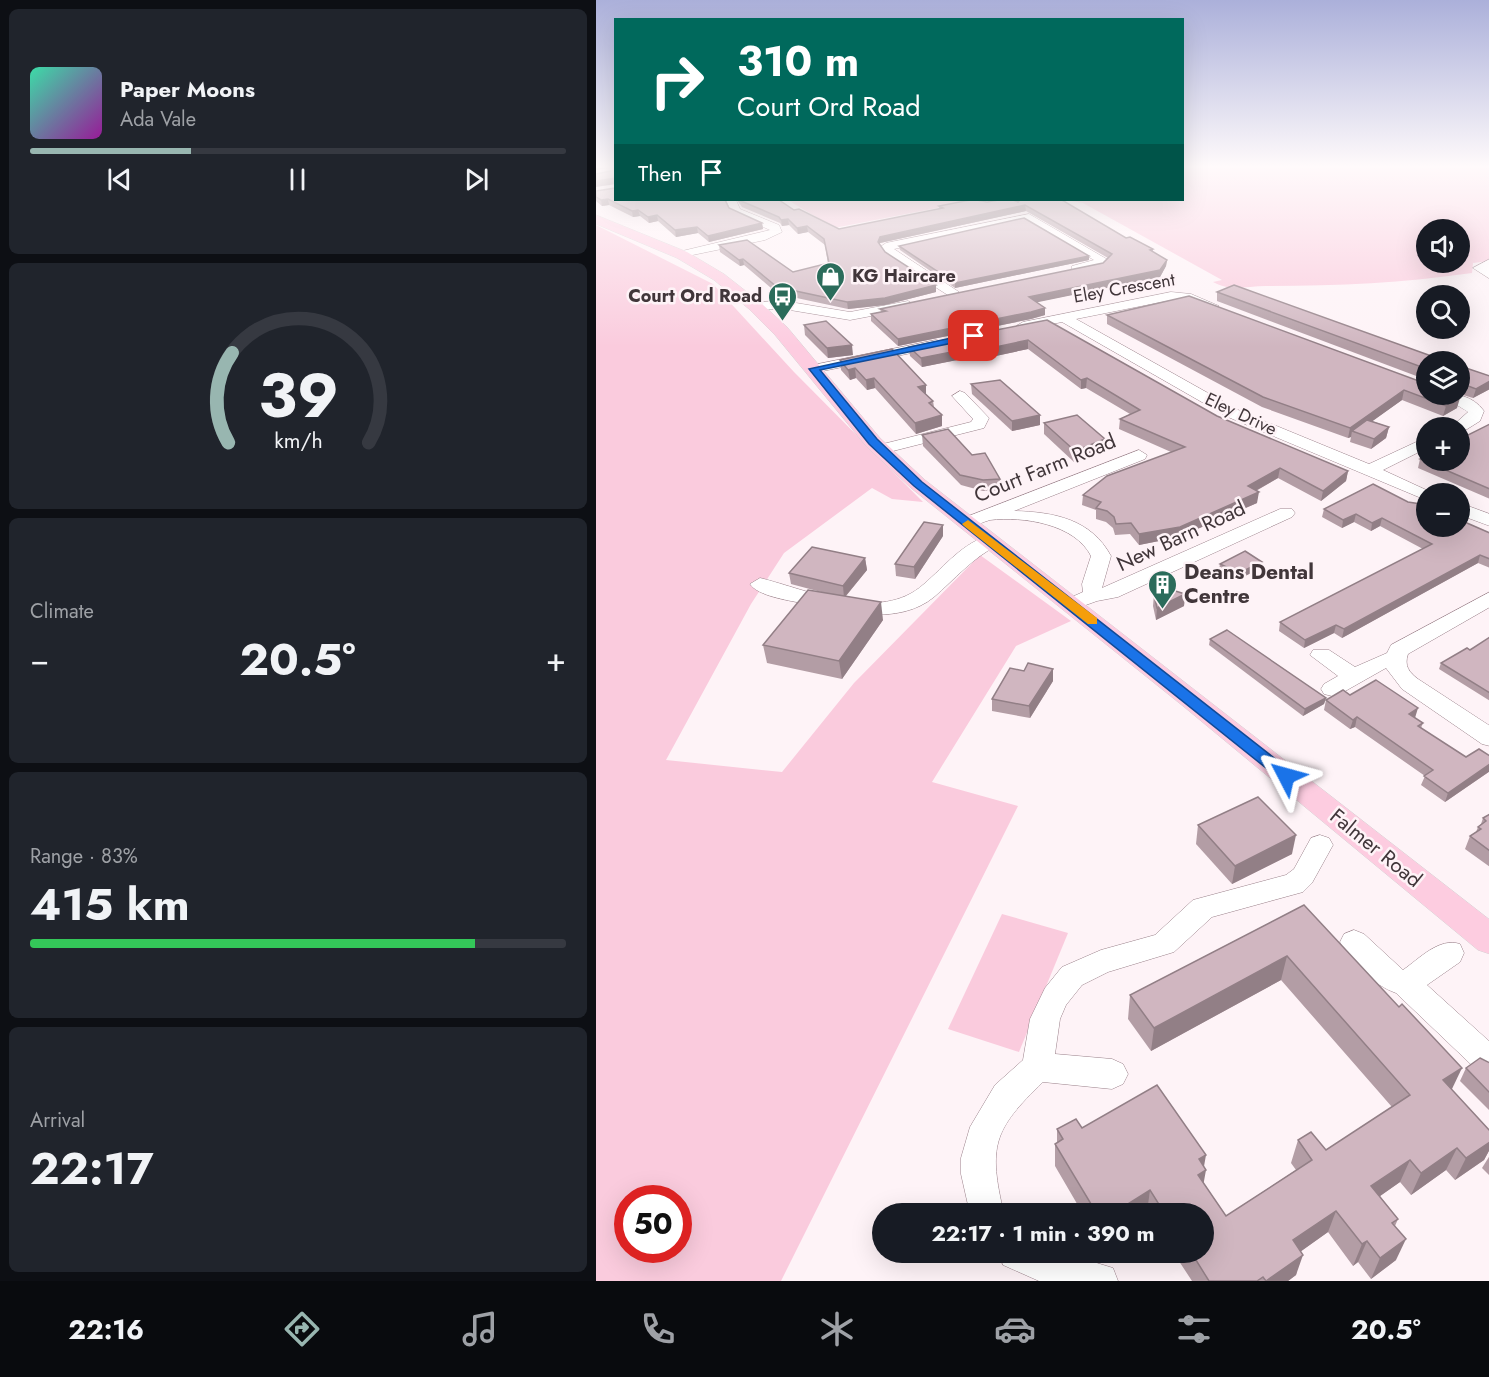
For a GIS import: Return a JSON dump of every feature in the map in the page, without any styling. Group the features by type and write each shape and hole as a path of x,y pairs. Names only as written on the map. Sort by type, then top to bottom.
{"main road":[{"name":"Falmer Road","path":"617,228 682,255 719,277 755,306 813,369 881,449 918,484 977,520 991,541 1083,600 1490,940"}],"street":[{"path":"682,255 765,237 776,232 775,228"},
{"path":"873,246 886,247 968,228"},
{"path":"1051,228 1104,262"},
{"path":"755,306 790,305 843,316 959,293 891,253 886,247"},
{"path":"1058,273 1104,262 1117,263"},
{"name":"Eley Crescent","path":"1064,318 1173,296 1190,298 1222,310"},
{"path":"1010,329 1064,318"},
{"name":"Eley Drive","path":"1064,318 1234,414 1416,489"},
{"path":"813,369 948,341"},
{"path":"881,449 978,425 981,418 960,396"},
{"path":"1469,405 1476,411 1474,418 1470,420"},
{"path":"1371,469 1416,447"},
{"name":"Court Farm Road","path":"977,520 1139,455"},
{"path":"1470,512 1490,521"},
{"name":"New Barn Road","path":"1083,600 1110,593 1286,513"},
{"name":"New Barn Road","path":"977,520 1028,517 1054,521 1089,538 1101,556 1092,584 1083,600"},
{"path":"760,584 791,597 883,610 922,597 975,548 991,541"},
{"path":"1332,689 1382,661 1395,658 1404,647 1490,598"},
{"path":"1321,655 1355,677"},
{"path":"1395,658 1399,673 1410,684 1490,738"},
{"path":"985,1203 978,1174 978,1158 986,1127 1006,1095 1037,1068 1045,1019 1055,997 1072,976 1101,962 1164,944 1203,908 1245,899 1294,884 1303,876 1320,845"},
{"path":"1354,942 1389,978 1406,984 1490,1062"},
{"path":"1406,984 1450,953"},
{"path":"1037,1068 1112,1074"},
{"path":"1039,1263 1100,1281"}],"shaded area":[{"path":"596,228 602,228 713,284 794,372 923,502 892,499 872,488 784,553 751,604 666,760 782,772 854,683 980,555 1071,621 1016,646 932,782 1018,806 781,1281 596,1281"},
{"path":"1128,228 1416,228 1416,273 1470,273 1470,228 1489,228 1489,261 1473,263 1472,273 1395,282 1343,285 1238,288 1226,287 1213,282 1222,280"},
{"path":"1002,914 1068,933 1019,1052 948,1029"}],"building":[{"path":"698,228 742,228 708,236"},
{"path":"809,228 922,228 880,237 878,242 885,252 936,285 885,298 847,302 777,287 743,259 739,260 719,245 747,240 793,272 829,263 824,239"},
{"path":"980,228 1041,228 1089,256 955,283 899,246"},
{"path":"1065,228 1109,228 1153,249 1150,250 1167,260 1160,270 1029,297 1045,308 898,339 871,314 886,311 880,309 1103,263 1112,254"},
{"path":"1234,285 1417,351 1416,365 1217,292"},
{"path":"1189,296 1416,380 1416,395 1404,390 1350,428 1263,397 1107,315"},
{"path":"1047,320 1217,416 1348,471 1323,491 1280,468 1248,486 1259,492 1180,527 1139,534 1131,523 1116,524 1114,517 1107,511 1096,508 1101,502 1083,495 1107,476 1185,447 1120,419 1140,410 1087,378 1081,380 1028,340 991,348 987,345 921,358 909,347"},
{"path":"826,321 852,345 827,348 804,325"},
{"path":"892,349 926,385 918,387 933,401 929,403 942,415 915,423 874,378 866,380 855,368 848,370 840,360"},
{"path":"1470,369 1490,376 1490,381 1476,389 1470,387"},
{"path":"1000,380 1040,415 1012,421 971,384"},
{"path":"1077,415 1105,439 1075,451 1044,423"},
{"path":"1367,420 1389,427 1374,439 1352,431"},
{"path":"1490,424 1490,489 1448,471 1470,471 1470,434"},
{"path":"948,429 972,455 985,453 1000,479 983,480 960,475 922,435"},
{"path":"1373,484 1408,502 1416,503 1416,536 1382,518 1372,523 1356,514 1343,520 1324,509"},
{"path":"924,522 943,525 914,567 895,564"},
{"path":"1470,524 1490,533 1490,559 1480,555 1344,629 1336,625 1305,640 1280,622 1432,544 1419,537 1470,537"},
{"path":"812,547 865,558 843,586 789,573"},
{"path":"1245,551 1262,562 1239,573 1220,564"},
{"path":"1159,586 1185,594 1157,608 1154,594"},
{"path":"808,590 881,602 839,661 763,645"},
{"path":"1227,630 1326,698 1305,709 1210,639"},
{"path":"1490,637 1490,693 1441,663 1467,648 1470,650"},
{"path":"1028,663 1053,669 1029,706 992,699 1010,668 1024,671"},
{"path":"1376,680 1418,708 1409,714 1423,723 1418,726 1466,757 1479,749 1490,756 1490,764 1448,793 1424,776 1433,770 1357,717 1353,720 1326,700 1343,690 1350,695"},
{"path":"1258,797 1296,835 1235,866 1198,825"},
{"path":"1490,814 1490,851 1470,836 1481,829 1478,827 1486,821 1483,818"},
{"path":"1304,905 1399,1007 1402,1004 1462,1068 1443,1080 1490,1131 1490,1142 1466,1158 1457,1148 1421,1173 1410,1160 1371,1186 1398,1219 1392,1223 1406,1239 1380,1258 1367,1241 1362,1244 1336,1211 1293,1240 1303,1255 1266,1281 1263,1277 1257,1281 1209,1281 1198,1263 1214,1263 1214,1203 1158,1203 1150,1190 1129,1203 1090,1203 1055,1144 1063,1139 1057,1129 1076,1119 1082,1128 1157,1085 1206,1155 1199,1159 1206,1170 1198,1175 1226,1216 1312,1160 1298,1140 1311,1132 1326,1150 1410,1095 1287,956 1154,1028 1130,995"},
{"path":"1480,1058 1490,1063 1490,1093 1466,1068"}],"slow traffic":[{"path":"968,524 1093,621"}],"place":[{"name":"KG Haircare","path":"831,302"},
{"name":"Court Ord Road","path":"783,322"},
{"name":"Deans Dental Centre","path":"1163,610"}],"route":[{"path":"974,336 813,369 873,441 918,484 1286,776"}]}
